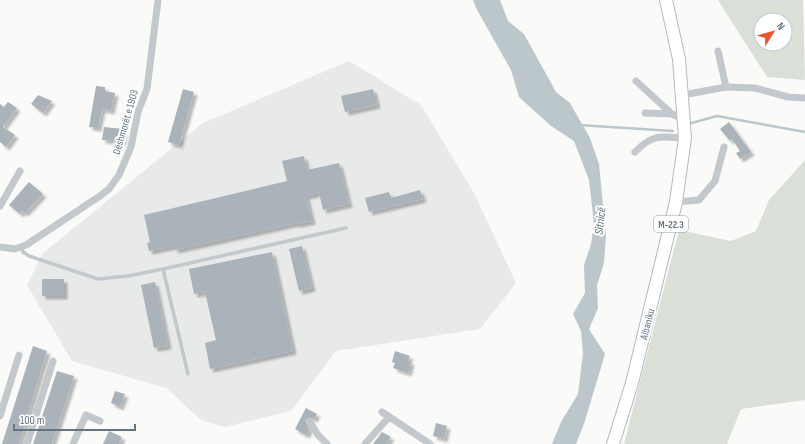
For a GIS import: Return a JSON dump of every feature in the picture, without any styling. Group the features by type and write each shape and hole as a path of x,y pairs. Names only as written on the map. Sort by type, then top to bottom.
{"main road":[{"name":"Albaniku","path":"613,444 632,383 676,202 685,138 685,120 679,59 666,0"}],"street":[{"name":"Dëshmorët e 1903","path":"21,247 100,196 109,189 119,176 131,147 138,112 146,89 158,0"},
{"path":"718,51 726,87"},
{"path":"636,81 672,114 685,120"},
{"path":"683,95 726,87 755,88 788,97 805,98"},
{"path":"645,113 672,114"},
{"path":"635,152 644,143 656,137 685,138"},
{"path":"676,202 699,200 715,181 724,148"},
{"path":"0,206 20,171"},
{"path":"0,247 10,249 21,247"},
{"path":"0,416 18,355"},
{"path":"27,444 53,361"},
{"path":"382,412 430,444"},
{"path":"73,444 86,415 100,421"},
{"path":"365,444 389,417"},
{"path":"310,422 318,435 327,444"}],"lane":[{"path":"21,247 26,255 98,279 128,276 346,228"},
{"path":"164,268 188,374"}],"shaded area":[{"path":"718,0 803,0 805,80 767,77"},
{"path":"349,61 421,105 474,193 516,283 480,329 336,351 291,411 225,427 201,420 166,388 72,361 27,285 43,253 203,123"},
{"path":"805,160 805,400 741,409 727,444 624,444 679,230 731,241 756,231 769,200"}],"water":[{"name":"Sitnicë","path":"473,0 500,0 508,21 524,34 556,92 570,103 590,138 599,164 606,235 604,263 597,285 598,308 589,329 605,354 584,424 576,444 552,444 561,422 578,394 583,353 581,331 573,314 585,293 584,265 591,244 594,224 589,180 574,141 551,126 519,97 511,70"}],"building":[{"path":"96,86 105,87 105,91 115,93 111,111 102,109 98,128 89,127"},
{"path":"183,89 194,92 179,145 168,142"},
{"path":"373,89 377,105 345,112 341,96"},
{"path":"38,95 52,101 43,113 31,104"},
{"path":"8,102 17,108 3,127 15,135 6,147 0,142 0,104 4,107"},
{"path":"729,122 751,152 740,159 736,153 740,151 732,139 730,141 720,129"},
{"path":"104,127 124,129 123,142 102,140"},
{"path":"304,156 307,170 339,163 349,204 323,210 319,193 306,196 312,221 296,223 175,250 174,246 149,251 147,243 150,242 144,215 287,181 282,161"},
{"path":"29,182 43,194 25,213 22,211 20,214 9,205"},
{"path":"420,190 423,199 369,212 365,198 389,192 391,198"},
{"path":"302,246 312,288 299,291 289,249"},
{"path":"272,252 293,351 210,369 205,343 216,340 205,292 194,294 189,269"},
{"path":"42,279 64,279 64,296 42,296"},
{"path":"155,282 168,346 154,348 141,285"},
{"path":"33,346 47,351 19,444 2,444"},
{"path":"395,351 410,356 408,361 411,362 408,373 393,368 395,363 392,362"},
{"path":"57,371 74,376 52,444 33,444"},
{"path":"115,391 125,394 120,407 111,403"},
{"path":"306,408 317,414 314,419 309,417 305,420 309,430 306,435 295,429"},
{"path":"436,423 447,426 444,439 433,436"},
{"path":"109,431 122,437 119,444 103,444"},
{"path":"382,432 391,437 386,444 373,444"}],"waterway":[{"path":"688,124 717,116 805,132"},
{"path":"579,125 673,131"}]}
